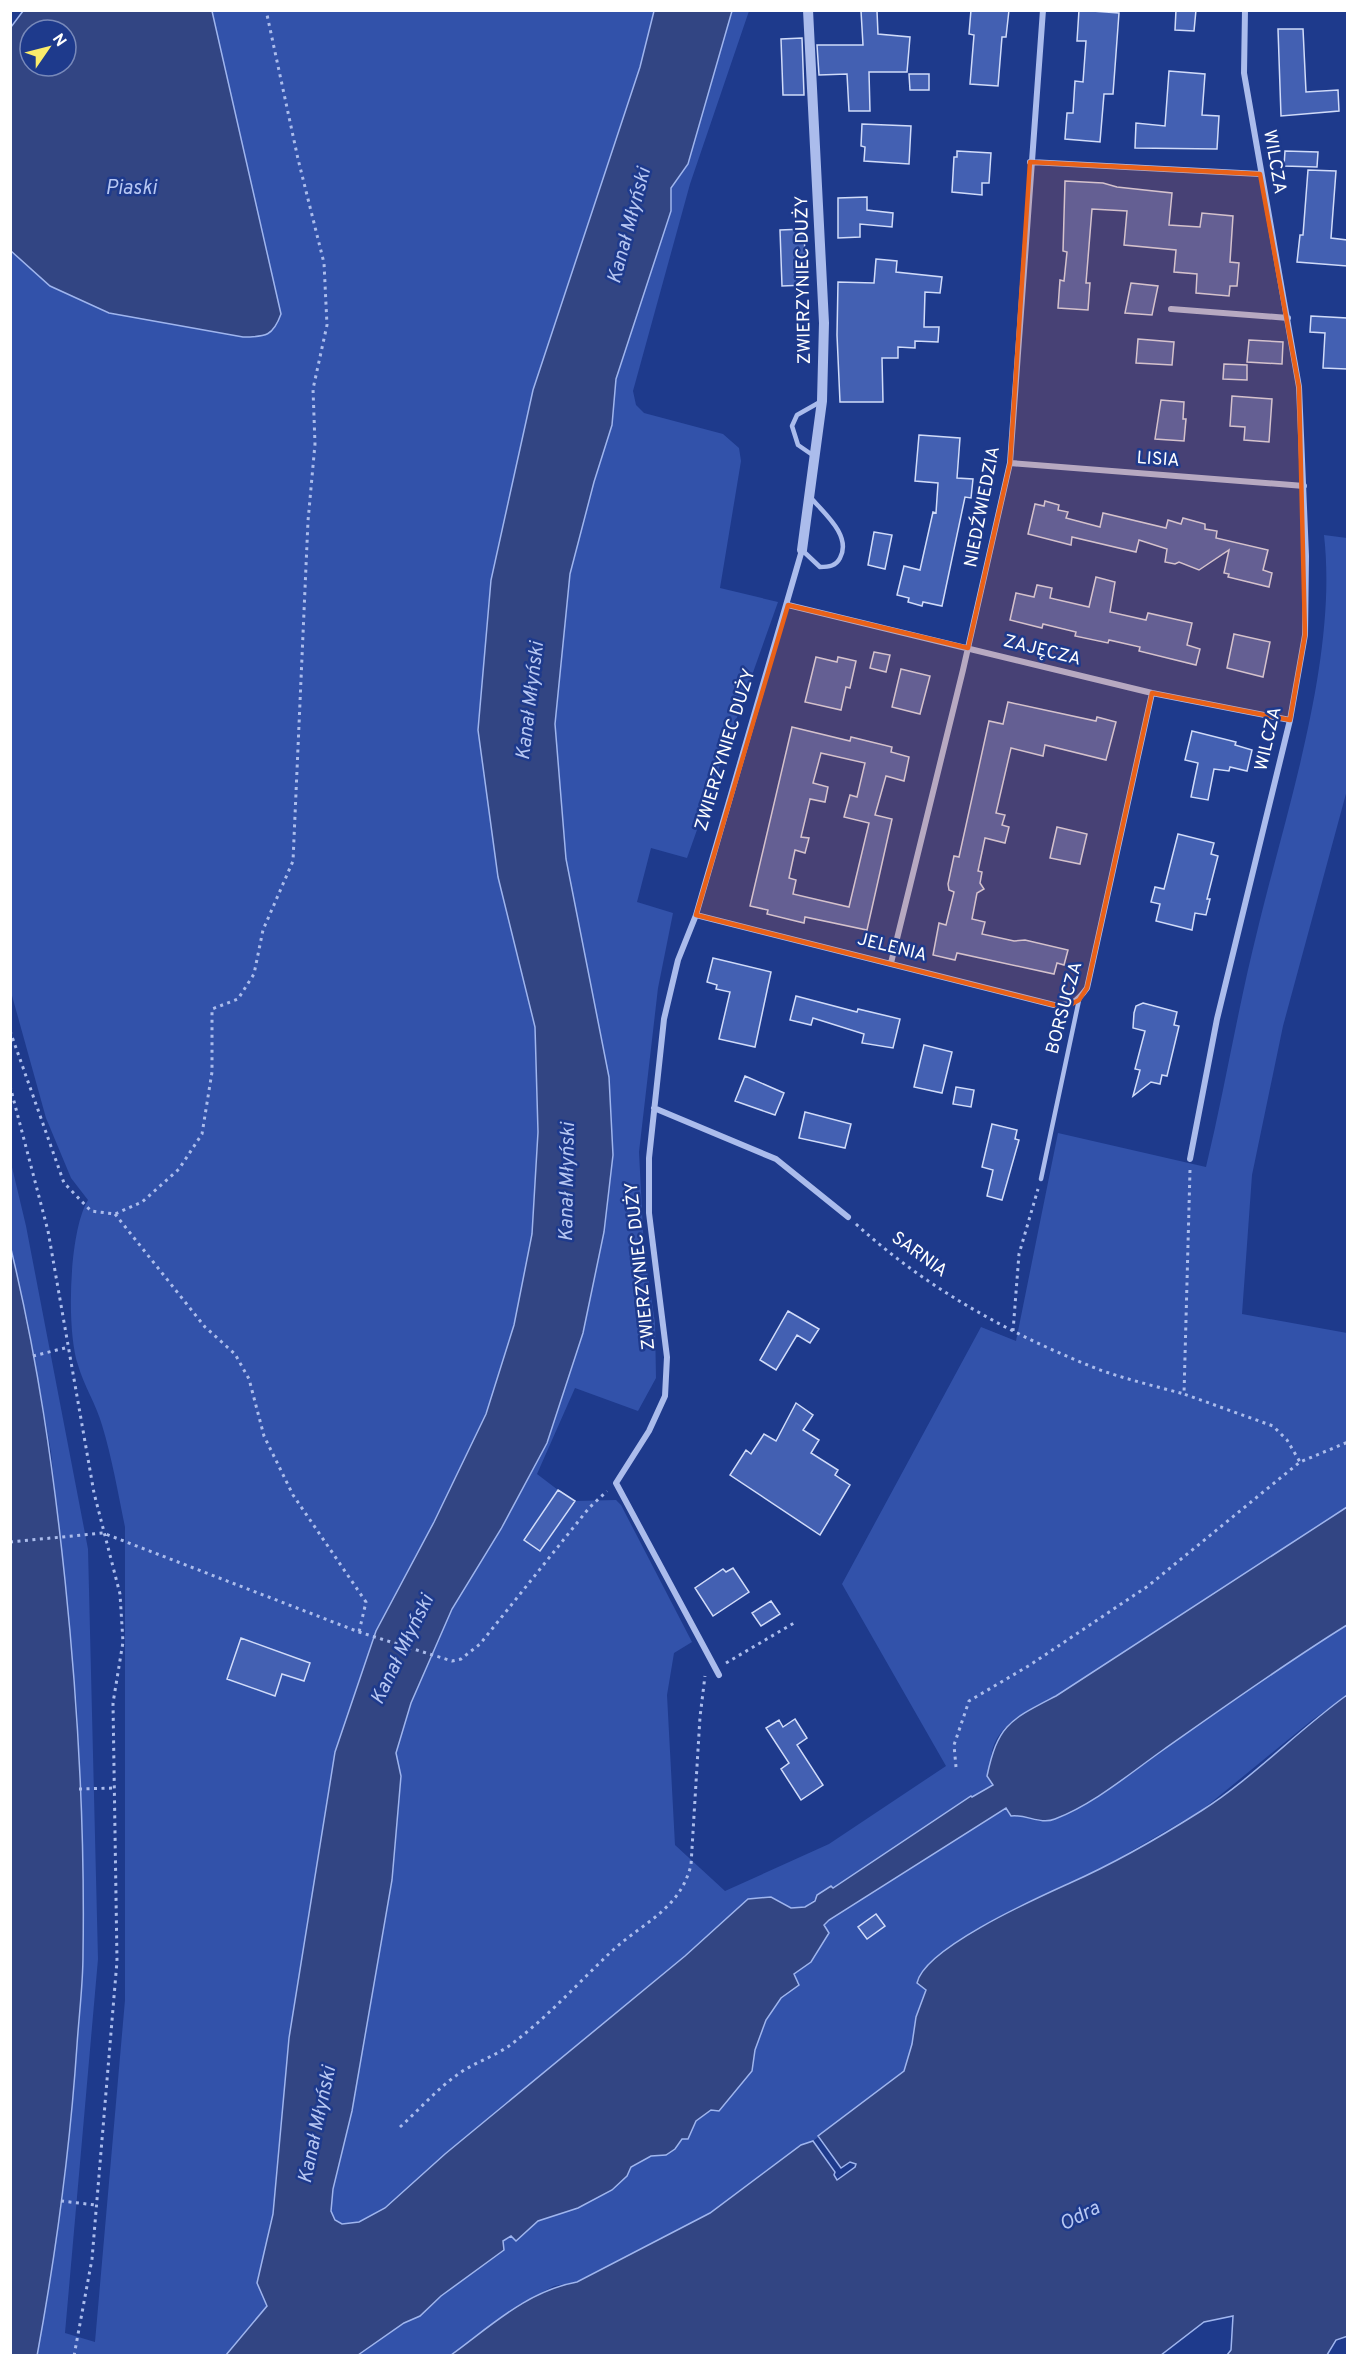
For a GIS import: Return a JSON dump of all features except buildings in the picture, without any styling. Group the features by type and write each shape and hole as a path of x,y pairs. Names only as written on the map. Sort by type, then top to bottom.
{"street":[{"name":"ZWIERZYNIEC DUŻY","path":"615,1483 650,1431 665,1396 667,1357 649,1214 649,1158 664,1020 678,960 696,915 744,743 788,605 802,550 811,498 822,401 821,223 808,10"},
{"name":"NIEDŹWIEDZIA","path":"891,963 968,648 1010,463 1042,10"},
{"name":"WILCZA","path":"1190,1159 1217,1019 1290,720 1305,634 1304,486 1299,387 1244,73 1245,10"},
{"path":"1030,162 1260,174"},
{"path":"1172,309 1288,318"},
{"name":"LISIA","path":"1010,463 1304,486"},
{"name":"ZAJĘCZA","path":"788,605 1152,693 1290,720"},
{"name":"BORSUCZA","path":"1079,1000 1087,988 1152,693"},
{"name":"JELENIA","path":"696,915 1054,1005 1068,1006 1079,1000"},
{"path":"654,1108 776,1159 848,1217"},
{"path":"615,1483 717,1672"}],"lane":[{"path":"815,457 798,445 792,426 797,415 822,401"},
{"path":"802,550 820,567 830,567 838,562 843,553 843,542 837,528 811,498"},
{"name":"BORSUCZA","path":"1041,1179 1079,1000"}],"path":[{"path":"10,1031 64,1183 91,1211 115,1214 142,1202 172,1175 202,1134 212,1072 212,1009 238,999 254,975 263,930 293,861 308,521 315,444 312,389 327,325 324,263 298,159 266,10"},
{"path":"10,1086 48,1232 103,1533 120,1594 123,1642 113,1703 117,1962 92,2259 74,2355"},
{"path":"1184,1394 1190,1159"},
{"path":"1013,1332 1020,1254 1041,1179"},
{"path":"115,1214 205,1327 235,1354 249,1379 264,1436 293,1495 366,1602 359,1632"},
{"name":"SARNIA","path":"848,1217 908,1269 1013,1332 1098,1369 1184,1394 1273,1426 1287,1440 1300,1462"},
{"path":"33,1356 69,1347"},
{"path":"956,1767 954,1745 969,1701 1030,1665 1148,1586 1300,1462 1347,1443"},
{"path":"10,1542 103,1533 359,1632 452,1661 461,1659 480,1644 589,1508 615,1483"},
{"path":"400,2127 457,2075 508,2046 551,2010 615,1948 660,1914 678,1896 687,1882 691,1865 700,1717 705,1676 717,1672 794,1623"},
{"path":"79,1789 115,1788"},
{"path":"60,2201 96,2205"}],"highlighted area":[{"path":"1030,162 1260,174 1299,387 1305,635 1290,720 1152,693 1087,988 1079,1000 1068,1006 1054,1005 696,915 788,605 968,648 1010,463"}],"shaded area":[{"path":"212,11 654,11 640,67 533,390 491,580 478,730 498,877 535,1027 538,1132 532,1234 515,1325 486,1414 434,1522 335,1752 289,2038 273,2214 257,2283 267,2306 226,2355 37,2355 64,2187 75,2072 83,1957 82,1815 77,1706 51,1452 28,1322 11,1249 11,1163 26,1226 88,1549 98,1959 65,2333 95,2342 125,2000 125,1527 106,1437 83,1380 74,1349 71,1306 73,1257 82,1215 88,1200 71,1178 46,1118 11,992 10,251 50,286 281,314"},
{"path":"732,11 749,11 690,184 633,391 636,405 644,413 723,434 739,448 741,461 720,588 778,602 687,858 651,848 637,902 673,913 658,988 639,1152 644,1250 655,1323 656,1378 638,1411 575,1388 537,1474 558,1490 524,1540 540,1551 575,1501 616,1500 621,1505 692,1642 674,1653 667,1695 675,1845 725,1891 829,1844 946,1766 842,1584 981,1327 1016,1341 1058,1133 1206,1167 1251,958 1307,733 1317,682 1324,631 1326,582 1324,535 1347,538 1347,790 1283,1026 1252,1175 1242,1314 1347,1333 1347,1507 1056,1696 1016,1718 994,1744 991,1756 993,1785 833,1888 831,1886 805,1907 791,1908 771,1897 748,1899 685,1956 445,2154 385,2208 359,2222 342,2224 335,2220 331,2211 333,2189 352,2111 392,1880 401,1776 396,1753 411,1703 452,1609 501,1529 547,1443 583,1333 604,1232 613,1155 566,859 555,724 570,575 594,482 612,425 616,379 671,211 671,188 688,164"},
{"path":"1347,1625 1347,1695 1311,1721 1202,1810 1102,1868 1025,1903 949,1947 926,1989 916,2017 912,2044 904,2071 813,2141 801,2145 710,2213 577,2282 554,2286 520,2304 451,2355 358,2356 404,2323 420,2316 441,2296 504,2250 503,2241 511,2235 516,2240 538,2221 578,2208 627,2176 631,2167 651,2156 666,2155 682,2139 688,2138 696,2121 752,2071 755,2050 766,2020 781,1998 799,1985 794,1974 823,1924 1006,1808 1012,1816 1044,1821 1070,1813 1111,1788 1254,1686"}],"water":[{"name":"Piaski","path":"23,11 212,11 281,314 272,331 263,336 243,337 109,313 50,286 11,251 11,27"},
{"name":"Kanał Młyński","path":"654,11 732,11 688,164 671,188 671,211 616,379 612,425 594,482 570,574 555,724 566,859 609,1077 613,1155 604,1232 583,1333 547,1443 501,1529 452,1609 411,1703 396,1753 401,1776 392,1880 352,2111 333,2189 331,2211 335,2220 342,2224 359,2222 385,2208 445,2154 685,1956 748,1899 771,1897 791,1908 805,1907 815,1901 817,1895 831,1886 833,1888 971,1796 993,1785 987,1776 996,1745 1008,1726 1017,1718 1056,1696 1347,1507 1347,1625 1254,1686 1084,1805 1049,1821 1011,1816 1006,1808 829,1920 824,1925 829,1933 811,1962 794,1974 799,1985 781,1998 766,2020 755,2050 752,2071 719,2111 711,2110 696,2121 688,2139 682,2139 675,2149 666,2155 651,2156 631,2167 627,2176 612,2190 578,2208 538,2221 516,2241 511,2236 503,2241 504,2250 441,2296 420,2316 404,2323 358,2355 226,2355 267,2306 257,2283 273,2214 289,2038 335,1752 376,1631 434,1522 486,1414 514,1325 532,1234 538,1132 535,1027 498,877 478,730 491,580 533,390 640,67"},
{"path":"11,1249 37,1373 50,1455 70,1627 82,1814 82,1978 70,2123 56,2240 37,2356 10,2355"},
{"name":"Odra","path":"1347,1695 1348,2336 1336,2340 1327,2355 1227,2355 1231,2350 1233,2316 1204,2322 1161,2355 451,2355 526,2301 542,2293 577,2282 710,2213 801,2145 813,2141 835,2172 837,2180 855,2167 856,2164 850,2162 841,2168 818,2136 904,2071 912,2044 916,2017 926,1990 917,1983 924,1969 939,1955 984,1926 1120,1858 1201,1811 1239,1784"}]}
